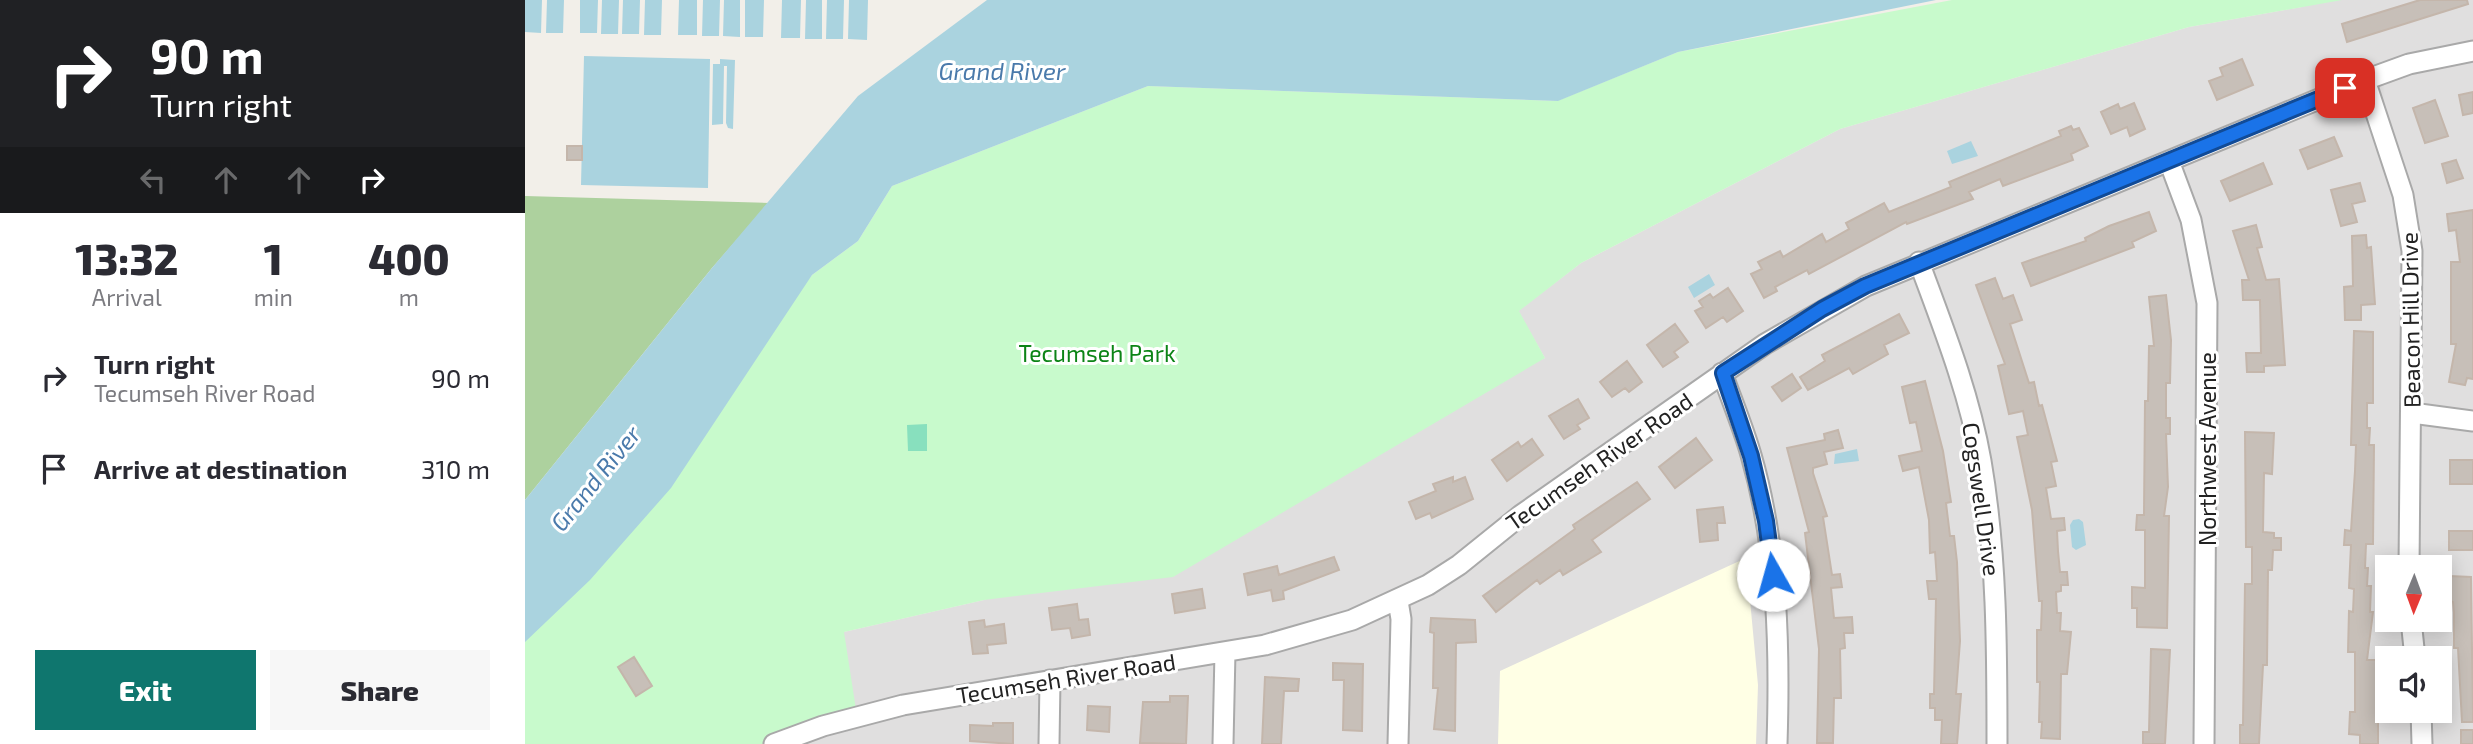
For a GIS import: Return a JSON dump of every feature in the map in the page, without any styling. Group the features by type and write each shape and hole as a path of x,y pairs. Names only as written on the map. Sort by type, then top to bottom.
{"street":[{"name":"Tecumseh River Road","path":"774,744 823,726 903,705 1225,652 1308,634 1398,601 1459,565 1521,515 1723,373 1822,309 1919,262 2365,79 2409,64 2473,51"},
{"name":"Beacon Hill Drive","path":"2365,79 2403,195 2409,224 2413,284 2409,555"},
{"name":"Northwest Avenue","path":"2169,160 2191,220 2207,303 2204,744"},
{"name":"Cogswell Drive","path":"1919,262 1952,353 1981,461 1994,586 1997,744"},
{"path":"1723,373 1751,456 1766,521 1777,627 1777,744"},
{"path":"2411,413 2473,421"},
{"path":"1398,601 1401,619 1398,744"},
{"path":"1223,744 1225,652"},
{"path":"1049,744 1050,680"},
{"path":"2421,723 2422,744"}],"shaded area":[{"path":"2323,0 2473,0 2473,744 774,744 844,632 984,600 1545,358 1518,311 1581,263 1840,129 2189,27 2302,7"},
{"path":"1746,558 1758,685 1756,744 1498,744 1500,671"}],"green space":[{"name":"Tecumseh Park","path":"1952,0 2342,0 2189,27 1840,129 1581,263 1519,311 1545,358 1173,577 984,600 844,632 857,716 774,744 525,744 525,634 812,275 858,241 892,186 1148,86 1557,101 1678,52"},
{"path":"525,196 769,203 712,268 525,500"},
{"path":"927,424 927,451 908,451 907,425"}],"water":[{"path":"525,0 542,0 541,33 525,32"},
{"path":"547,0 564,0 563,33 546,33"},
{"path":"580,0 598,0 597,33 580,33"},
{"path":"602,0 619,0 618,34 601,34"},
{"path":"623,0 640,0 639,34 622,34"},
{"path":"645,0 662,0 661,35 644,35"},
{"path":"679,0 697,0 697,35 678,35"},
{"path":"703,0 720,0 719,36 702,36"},
{"path":"724,0 740,0 740,37 723,36"},
{"path":"745,0 764,0 763,37 745,37"},
{"path":"782,0 801,0 800,38 781,38"},
{"path":"806,0 822,0 822,39 805,39"},
{"path":"827,0 844,0 843,39 826,39"},
{"path":"849,0 868,0 867,40 848,39"},
{"name":"Grand River","path":"987,0 1936,0 1678,52 1558,101 1148,86 892,186 858,241 812,275 671,488 590,580 525,642 525,500 712,268 858,96"},
{"path":"584,56 710,59 708,188 581,185"},
{"path":"720,59 735,60 733,129 728,128 726,123 727,66 724,66 723,124 712,125 713,64 720,64"},
{"path":"1971,141 1978,156 1952,164 1947,151"},
{"path":"1709,274 1715,285 1694,298 1688,287"},
{"path":"1857,449 1859,461 1834,464 1835,454"},
{"path":"2079,519 2083,522 2086,545 2076,550 2072,547 2070,525 2073,520"}],"building":[{"path":"2420,0 2467,0 2468,4 2347,42 2342,24"},
{"path":"2242,59 2253,85 2217,100 2209,81 2223,76 2220,68"},
{"path":"2473,92 2473,113 2463,115 2459,95"},
{"path":"2435,100 2448,136 2425,143 2413,108"},
{"path":"2134,103 2145,129 2130,136 2127,127 2111,134 2101,112 2118,104 2120,109"},
{"path":"2071,126 2073,130 2079,128 2088,146 2071,154 2073,160 2003,186 2000,179 1969,192 1973,199 1907,224 1906,222 1809,274 1807,270 1775,287 1777,291 1764,298 1751,274 1762,269 1758,262 1780,251 1783,257 1822,234 1826,242 1849,229 1846,223 1884,203 1889,212 1951,187 1949,182 2061,136 2059,131"},
{"path":"2334,137 2342,156 2308,169 2300,150"},
{"path":"567,146 582,146 582,160 567,160"},
{"path":"2456,160 2463,178 2447,183 2442,164"},
{"path":"2263,163 2272,184 2230,201 2221,181"},
{"path":"2360,183 2365,201 2352,204 2357,222 2341,226 2331,190"},
{"path":"2473,210 2473,379 2467,378 2465,385 2449,382 2456,344 2451,344 2451,262 2460,262 2456,230 2449,231 2447,214"},
{"path":"2149,212 2156,231 2132,242 2134,247 2031,286 2022,263 2086,241 2085,238 2109,226"},
{"path":"2256,225 2262,247 2257,248 2266,280 2279,279 2285,365 2264,366 2264,372 2247,372 2246,353 2261,353 2260,300 2243,300 2242,280 2249,280 2233,231"},
{"path":"2366,235 2367,248 2371,247 2375,304 2361,305 2361,320 2345,320 2344,287 2353,286 2352,236"},
{"path":"1995,278 2003,299 2013,295 2022,320 2010,324 2029,383 2034,382 2039,406 2042,405 2057,461 2051,462 2056,486 2046,488 2051,519 2064,518 2065,530 2057,531 2058,551 2060,572 2067,572 2068,585 2061,585 2061,591 2056,592 2057,613 2061,613 2060,631 2071,632 2067,674 2061,674 2060,739 2041,738 2042,722 2039,722 2037,630 2041,630 2042,601 2039,601 2032,510 2017,437 2028,435 2023,411 2009,414 1998,366 2005,364 1976,285"},
{"path":"1728,288 1743,311 1727,322 1723,317 1706,328 1695,311 1703,307 1699,301 1710,294 1713,298"},
{"path":"2166,295 2171,340 2170,383 2166,383 2166,418 2170,418 2170,434 2166,434 2168,487 2164,516 2169,516 2167,628 2137,627 2137,608 2132,608 2132,587 2145,588 2145,530 2136,530 2137,515 2144,515 2145,401 2148,401 2149,346 2154,346 2149,297"},
{"path":"1899,314 1909,333 1884,345 1888,354 1853,374 1849,368 1808,390 1800,377 1825,361 1822,355"},
{"path":"1675,324 1688,342 1674,352 1678,357 1663,367 1647,345"},
{"path":"2354,331 2373,332 2373,403 2367,403 2367,428 2370,428 2369,445 2374,445 2373,544 2366,544 2365,568 2368,568 2367,586 2371,586 2370,612 2373,612 2367,660 2375,660 2375,723 2378,723 2378,744 2360,744 2360,735 2349,734 2350,712 2355,712 2355,652 2348,652 2349,611 2353,612 2354,589 2349,588 2351,545 2344,545 2345,530 2351,531 2356,445 2351,445"},
{"path":"1627,361 1642,382 1629,392 1625,388 1612,397 1600,382"},
{"path":"1792,374 1801,388 1782,401 1772,387"},
{"path":"1925,381 1943,451 1951,502 1946,503 1950,536 1954,536 1957,562 1960,641 1956,694 1961,694 1957,744 1941,744 1942,720 1935,720 1935,708 1930,708 1930,694 1934,694 1936,599 1929,599 1927,581 1937,581 1935,552 1930,553 1929,520 1919,467 1903,471 1899,456 1922,451 1916,422 1910,423 1902,387"},
{"path":"1578,399 1589,418 1577,425 1580,429 1564,439 1549,416"},
{"path":"1838,430 1843,448 1824,452 1827,464 1813,468 1813,473 1827,516 1823,517 1832,575 1840,574 1842,587 1831,588 1834,618 1852,617 1853,633 1844,633 1845,648 1840,649 1841,698 1834,698 1833,743 1817,743 1819,649 1805,533 1809,532 1787,448 1825,440 1824,434"},
{"path":"2245,432 2274,433 2272,474 2264,473 2263,532 2274,533 2274,538 2281,538 2281,550 2273,550 2272,570 2268,570 2267,665 2263,665 2259,744 2240,744 2240,725 2243,725 2245,584 2252,584 2252,547 2246,547"},
{"path":"1696,438 1712,460 1675,488 1659,467"},
{"path":"1532,439 1543,455 1507,481 1492,460 1518,442 1521,447"},
{"path":"2450,460 2473,460 2473,484 2450,484"},
{"path":"1453,477 1453,482 1465,477 1473,499 1432,518 1430,513 1416,519 1409,502 1436,491 1433,484"},
{"path":"1637,482 1650,499 1592,540 1601,552 1563,575 1560,570 1540,584 1537,580 1496,612 1483,596 1575,529 1573,525"},
{"path":"1723,507 1725,523 1717,523 1718,540 1700,542 1697,510"},
{"path":"2449,531 2473,531 2473,550 2449,550"},
{"path":"1334,557 1339,570 1283,591 1284,599 1273,601 1271,590 1248,595 1244,574 1277,566 1279,575"},
{"path":"2452,576 2471,577 2473,722 2462,722 2458,648 2454,648"},
{"path":"1202,589 1205,608 1175,613 1172,594"},
{"path":"1077,604 1079,620 1088,619 1090,635 1072,638 1070,628 1052,630 1049,608"},
{"path":"1431,618 1475,620 1476,642 1456,643 1455,731 1434,729 1438,688 1433,688 1434,633 1430,632"},
{"path":"984,620 985,627 1004,624 1006,643 987,645 988,653 973,654 969,622"},
{"path":"2151,649 2170,650 2165,744 2143,744 2143,732 2149,732"},
{"path":"634,657 652,686 636,696 618,667"},
{"path":"1333,663 1363,664 1362,731 1343,730 1344,680 1333,680"},
{"path":"1265,677 1299,679 1298,691 1284,691 1281,744 1262,744"},
{"path":"1170,696 1188,696 1186,744 1140,743 1143,702 1170,702"},
{"path":"1088,706 1110,707 1109,732 1087,730"},
{"path":"993,723 1013,723 1013,744 970,741 970,725 993,726"},
{"path":"2461,730 2473,730 2473,744 2461,744"}],"route":[{"path":"1773,575 1766,521 1751,456 1723,373 1822,309 1865,286 2345,88"}]}
